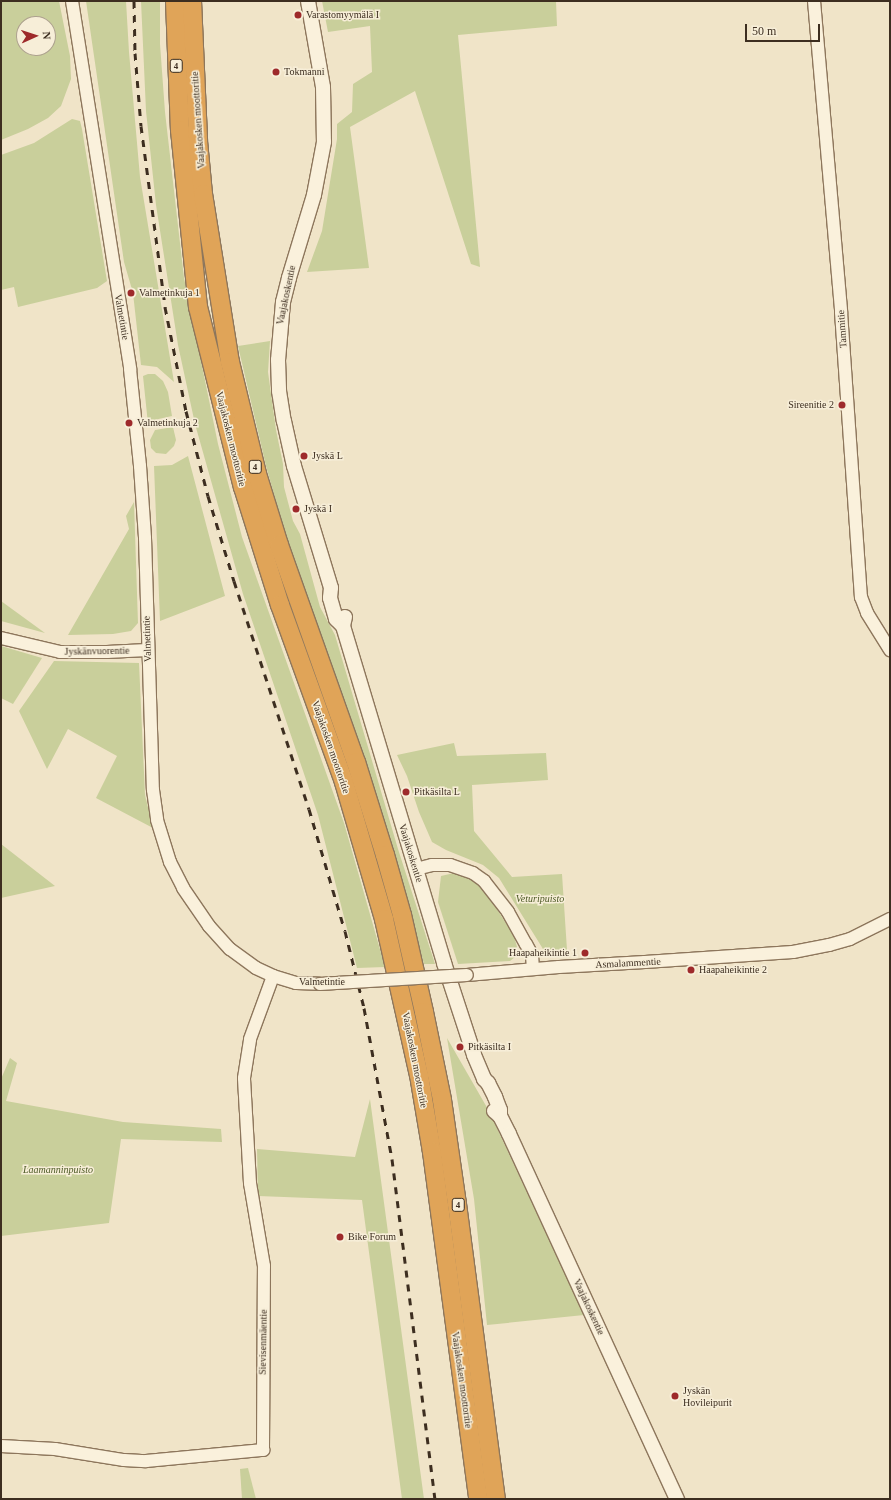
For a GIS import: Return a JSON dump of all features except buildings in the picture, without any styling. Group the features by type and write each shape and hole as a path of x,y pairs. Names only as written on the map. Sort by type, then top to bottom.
{"highway":[{"name":"Vaajakosken moottoritie","path":"175,1 180,130 198,307 242,487 280,605 344,782 384,919 418,1067 429,1137 478,1499"},
{"name":"Vaajakosken moottoritie","path":"192,1 198,133 203,187 230,362 257,474 277,538 356,762 385,855 402,915 423,1004 442,1100 496,1499"}],"main road":[{"name":"Vaajakoskentie","path":"308,1 324,87 324,142 314,195 283,302 278,354 279,390 294,466 331,588 338,595 345,616 343,626 444,963 484,1079 483,1085 488,1101 495,1112 500,1116 677,1499"}],"street":[{"name":"Valmetintie","path":"72,1 130,369 140,466 145,538 147,650 153,790 158,820 170,862 183,888 209,926 230,949 256,968 272,976 296,983 320,984 468,975 533,968"},
{"name":"Tammitie","path":"814,1 841,312 862,596 867,613 890,650"},
{"name":"Jyskänvuorentie","path":"1,638 60,652 147,650"},
{"path":"416,870 432,865 450,865 473,873 484,881 508,912 532,954 533,968"},
{"name":"Asmalammentie","path":"533,968 793,952 850,939 890,919"},
{"name":"Sievisenmäentie","path":"1,1446 55,1449 124,1460 146,1461 263,1450 264,1266 250,1183 244,1078 250,1039 272,976"}],"green space":[{"path":"1,1 59,1 70,56 71,79 61,106 48,118 28,129 1,140"},
{"path":"86,1 126,1 140,177 174,382 157,367 141,365 133,293 124,262"},
{"path":"141,1 160,1 160,44 165,112 184,278 218,444 242,537 344,823 385,967 357,968 318,815 243,594 195,424 178,345 156,205 146,111"},
{"path":"322,1 556,1 557,26 458,35 480,267 471,264 415,91 350,127 369,268 307,272 322,231 337,139 337,124 352,112 353,84 372,72 370,26 328,32"},
{"path":"72,119 80,121 82,129 107,281 97,288 18,307 14,287 1,290 1,155 34,143"},
{"path":"270,341 268,372 276,430 283,464 284,487 293,521 300,534 320,607 335,635 398,849 435,964 424,964 388,834 356,733 286,537 266,466 238,346"},
{"path":"155,374 163,381 168,392 172,416 154,420 148,424 143,376"},
{"path":"173,427 176,440 174,446 166,454 156,453 151,448 150,440 155,430"},
{"path":"188,456 225,596 160,621 154,466 172,465"},
{"path":"134,502 138,623 131,631 113,634 68,635 129,529 126,516"},
{"path":"1,601 45,633 1,621"},
{"path":"1,646 42,658 13,704 1,698"},
{"path":"54,661 139,663 145,795 153,828 96,798 117,756 68,729 47,769 19,711"},
{"name":"Veturipuisto","path":"454,743 457,756 546,753 548,780 472,785 474,831 512,877 562,874 567,950 551,953 543,949 499,878 483,865 446,850 432,842 419,812 407,776 397,755"},
{"path":"1,844 55,886 1,898"},
{"path":"454,873 469,877 479,886 495,906 514,936 517,947 515,957 510,961 458,964 438,902 441,876"},
{"path":"447,1038 489,1111 584,1315 487,1325 474,1199"},
{"name":"Laamanninpuisto","path":"10,1058 17,1063 6,1101 123,1122 221,1129 222,1142 121,1139 109,1223 1,1236 1,1079"},
{"path":"370,1099 424,1499 402,1499 362,1200 258,1196 257,1149 355,1157"},
{"path":"248,1468 256,1499 242,1499 240,1469"}],"railway":[{"path":"134,1 135,53 141,126 165,307 186,411 208,496 234,581 309,809 345,931 364,1008 392,1159 435,1499"}],"place":[{"name":"Varastomyymälä I","path":"298,15"},
{"name":"Tokmanni","path":"276,72"},
{"name":"Valmetinkuja 1","path":"131,293"},
{"name":"Sireenitie 2","path":"842,405"},
{"name":"Valmetinkuja 2","path":"129,423"},
{"name":"Jyskä L","path":"304,456"},
{"name":"Jyskä I","path":"296,509"},
{"name":"Pitkäsilta L","path":"406,792"},
{"name":"Haapaheikintie 1","path":"585,953"},
{"name":"Haapaheikintie 2","path":"691,970"},
{"name":"Pitkäsilta I","path":"460,1047"},
{"name":"Bike Forum","path":"340,1237"},
{"name":"Jyskän Hovileipurit","path":"675,1396"}]}
